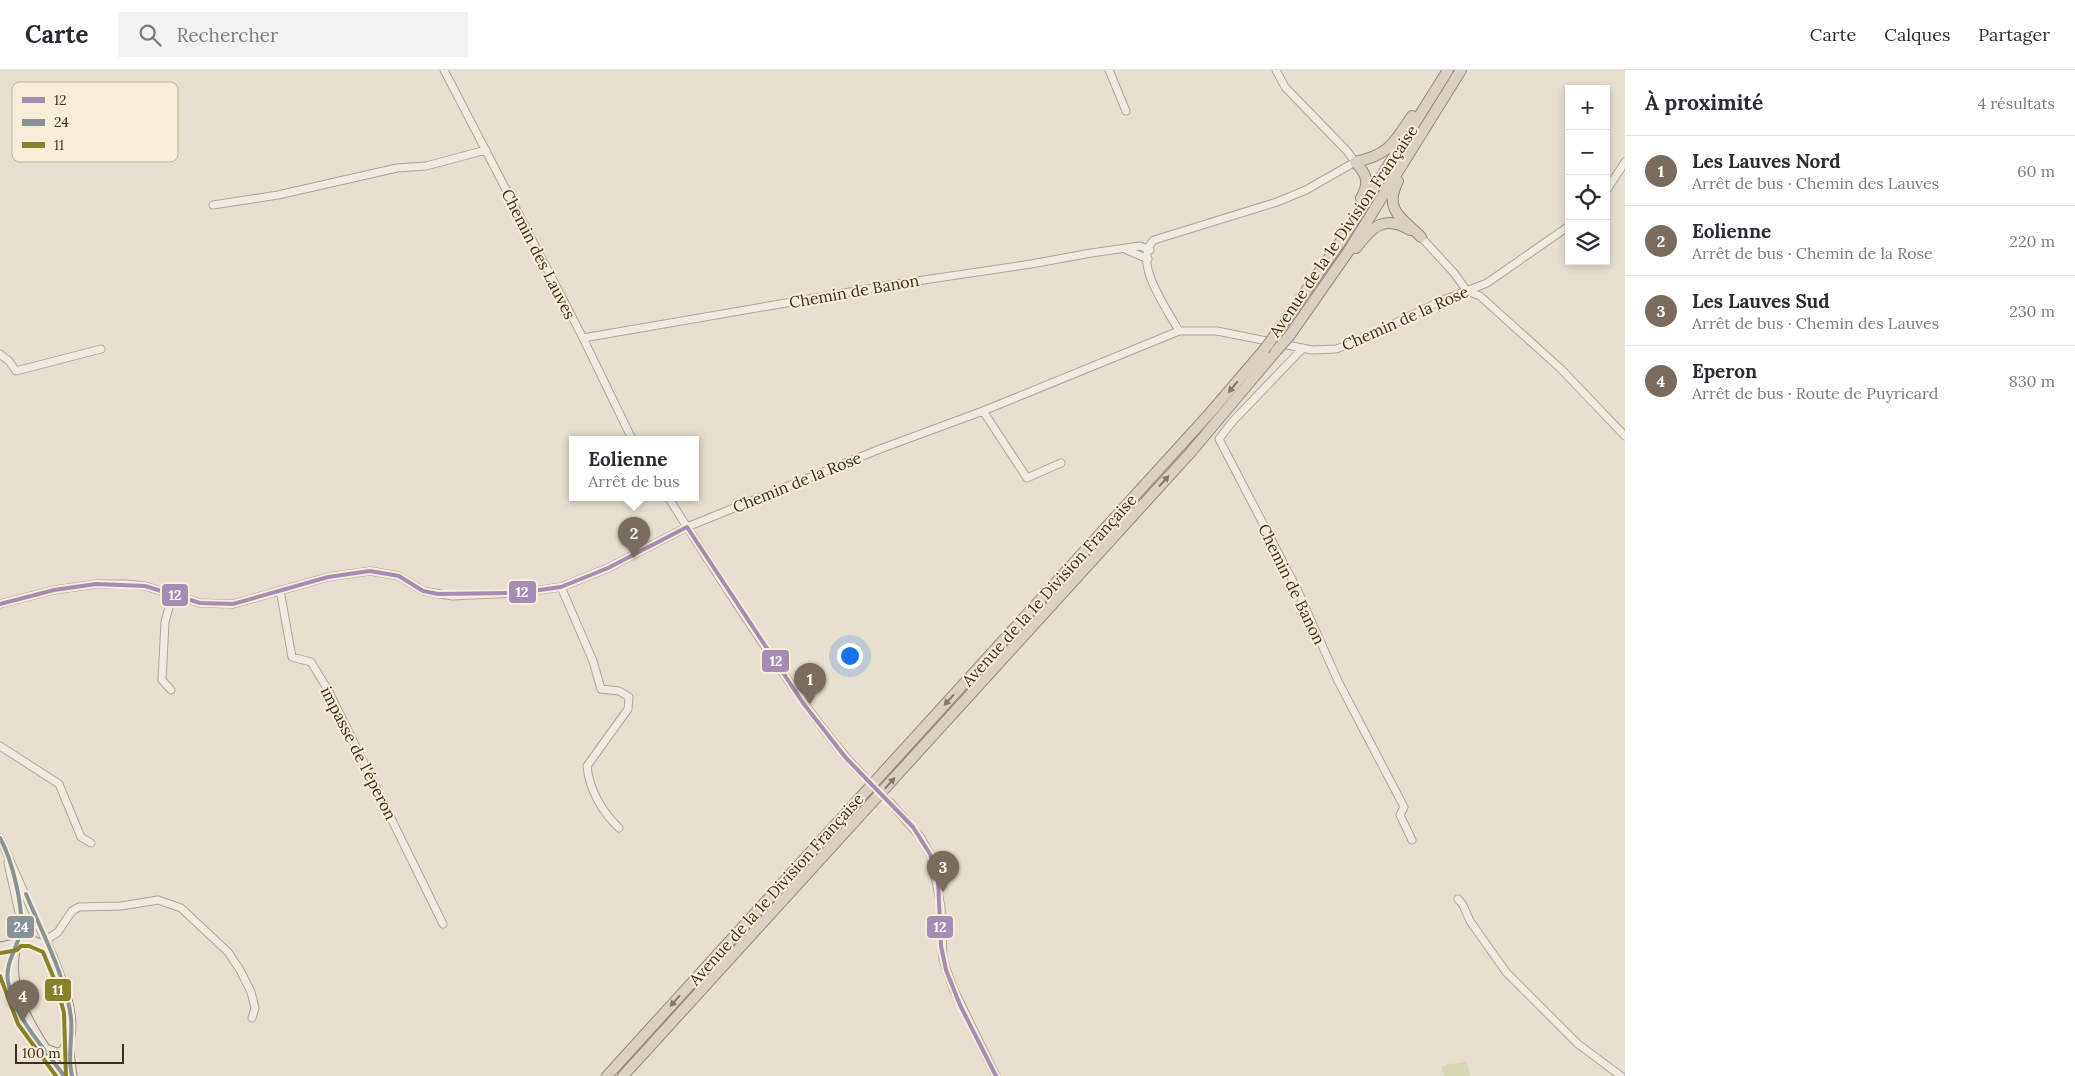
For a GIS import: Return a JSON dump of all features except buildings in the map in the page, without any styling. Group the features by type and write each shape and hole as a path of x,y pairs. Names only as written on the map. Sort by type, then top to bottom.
{"highway":[{"path":"1275,332 1366,190 1366,176 1355,162 1374,158 1389,147 1443,70"},
{"name":"Avenue de la 1e Division Française","path":"607,1076 1249,368 1341,241 1448,70"},
{"path":"1421,237 1393,208 1391,198 1399,180 1463,70"},
{"name":"Avenue de la 1e Division Française","path":"623,1076 1204,437 1276,352 1348,252 1463,70"},
{"path":"1308,310 1375,227 1386,223 1399,224 1421,237"}],"main road":[{"path":"0,947 30,940 47,944 65,990 71,1019 71,1037 68,1045 59,1054 48,1053"},
{"path":"17,942 8,962 7,975 10,990 23,1021 64,1076"},
{"path":"0,965 7,975"},
{"path":"68,1045 72,1076"}],"street":[{"name":"Chemin des Lauves","path":"444,70 583,338 631,436"},
{"path":"1109,70 1126,111"},
{"path":"1179,331 1159,294 1146,259 1154,240 1277,202 1306,190 1355,162 1341,144 1285,88 1276,70"},
{"path":"213,205 278,195 397,168 426,166 486,150"},
{"path":"1610,185 1625,162"},
{"name":"Chemin de la Rose","path":"0,604 54,590 96,584 136,585 200,603 233,604 328,577 370,571 399,576 423,591 452,596 518,593 561,587 608,568 687,527 880,449 983,412 1179,331 1217,331 1303,348 1336,349 1487,283 1565,229"},
{"path":"1421,237 1467,291 1480,296 1561,369 1625,436"},
{"name":"Chemin de Banon","path":"583,338 900,283 1031,264 1091,253 1127,250 1140,246 1149,249"},
{"path":"1127,250 1146,259"},
{"name":"Chemin de Banon","path":"1303,348 1233,421 1219,439 1298,589 1338,681 1393,783 1404,807 1400,815 1412,840"},
{"path":"0,354 9,361 16,371 101,349"},
{"path":"983,412 1027,478 1061,463"},
{"path":"671,501 805,705 846,759 864,776"},
{"path":"561,587 593,661 601,688 619,691 628,697 628,709 587,766 588,779 594,793 610,819 619,828"},
{"name":"impasse de l'éperon","path":"280,590 292,657 311,662 328,690 443,924"},
{"path":"171,690 162,680 165,622 172,596"},
{"path":"0,746 59,784 81,836 91,843"},
{"path":"890,802 921,838 931,856 942,907 943,960 953,988 996,1076"},
{"path":"0,838 47,944 58,932 72,911 79,907 121,906 158,900 181,908 228,952 240,970 251,992 255,1008 252,1018"},
{"path":"4,845 22,926 17,942"},
{"path":"1458,899 1464,905 1470,921 1506,972 1578,1044 1621,1076"}],"green space":[{"path":"1465,1062 1468,1065 1470,1076 1445,1076 1441,1072 1443,1065"}],"tunnel":[{"path":"864,776 890,802"}],"transit line":[{"name":"12","path":"687,527 803,703 846,758 913,827 930,854 938,880 941,946 946,970 960,1005 996,1076"},
{"name":"12","path":"0,604 54,590 96,584 145,586 200,603 233,604 328,577 370,571 399,576 423,591 438,594 518,593 561,587 608,568 687,527"},
{"name":"24","path":"0,838 13,872 21,912 20,934 11,957 7,975 11,995 23,1020 64,1076"},
{"name":"24","path":"26,894 53,955 69,1003 72,1076"},
{"name":"11","path":"1,953 17,950 21,946 29,946 43,952 57,986 64,1013 66,1076"},
{"name":"11","path":"0,976 18,1024 56,1076"}],"place":[{"name":"Eolienne","path":"634,558"},
{"name":"Les Lauves Nord","path":"810,704"},
{"name":"Les Lauves Sud","path":"943,892"},
{"name":"Eperon","path":"23,1021"}]}
